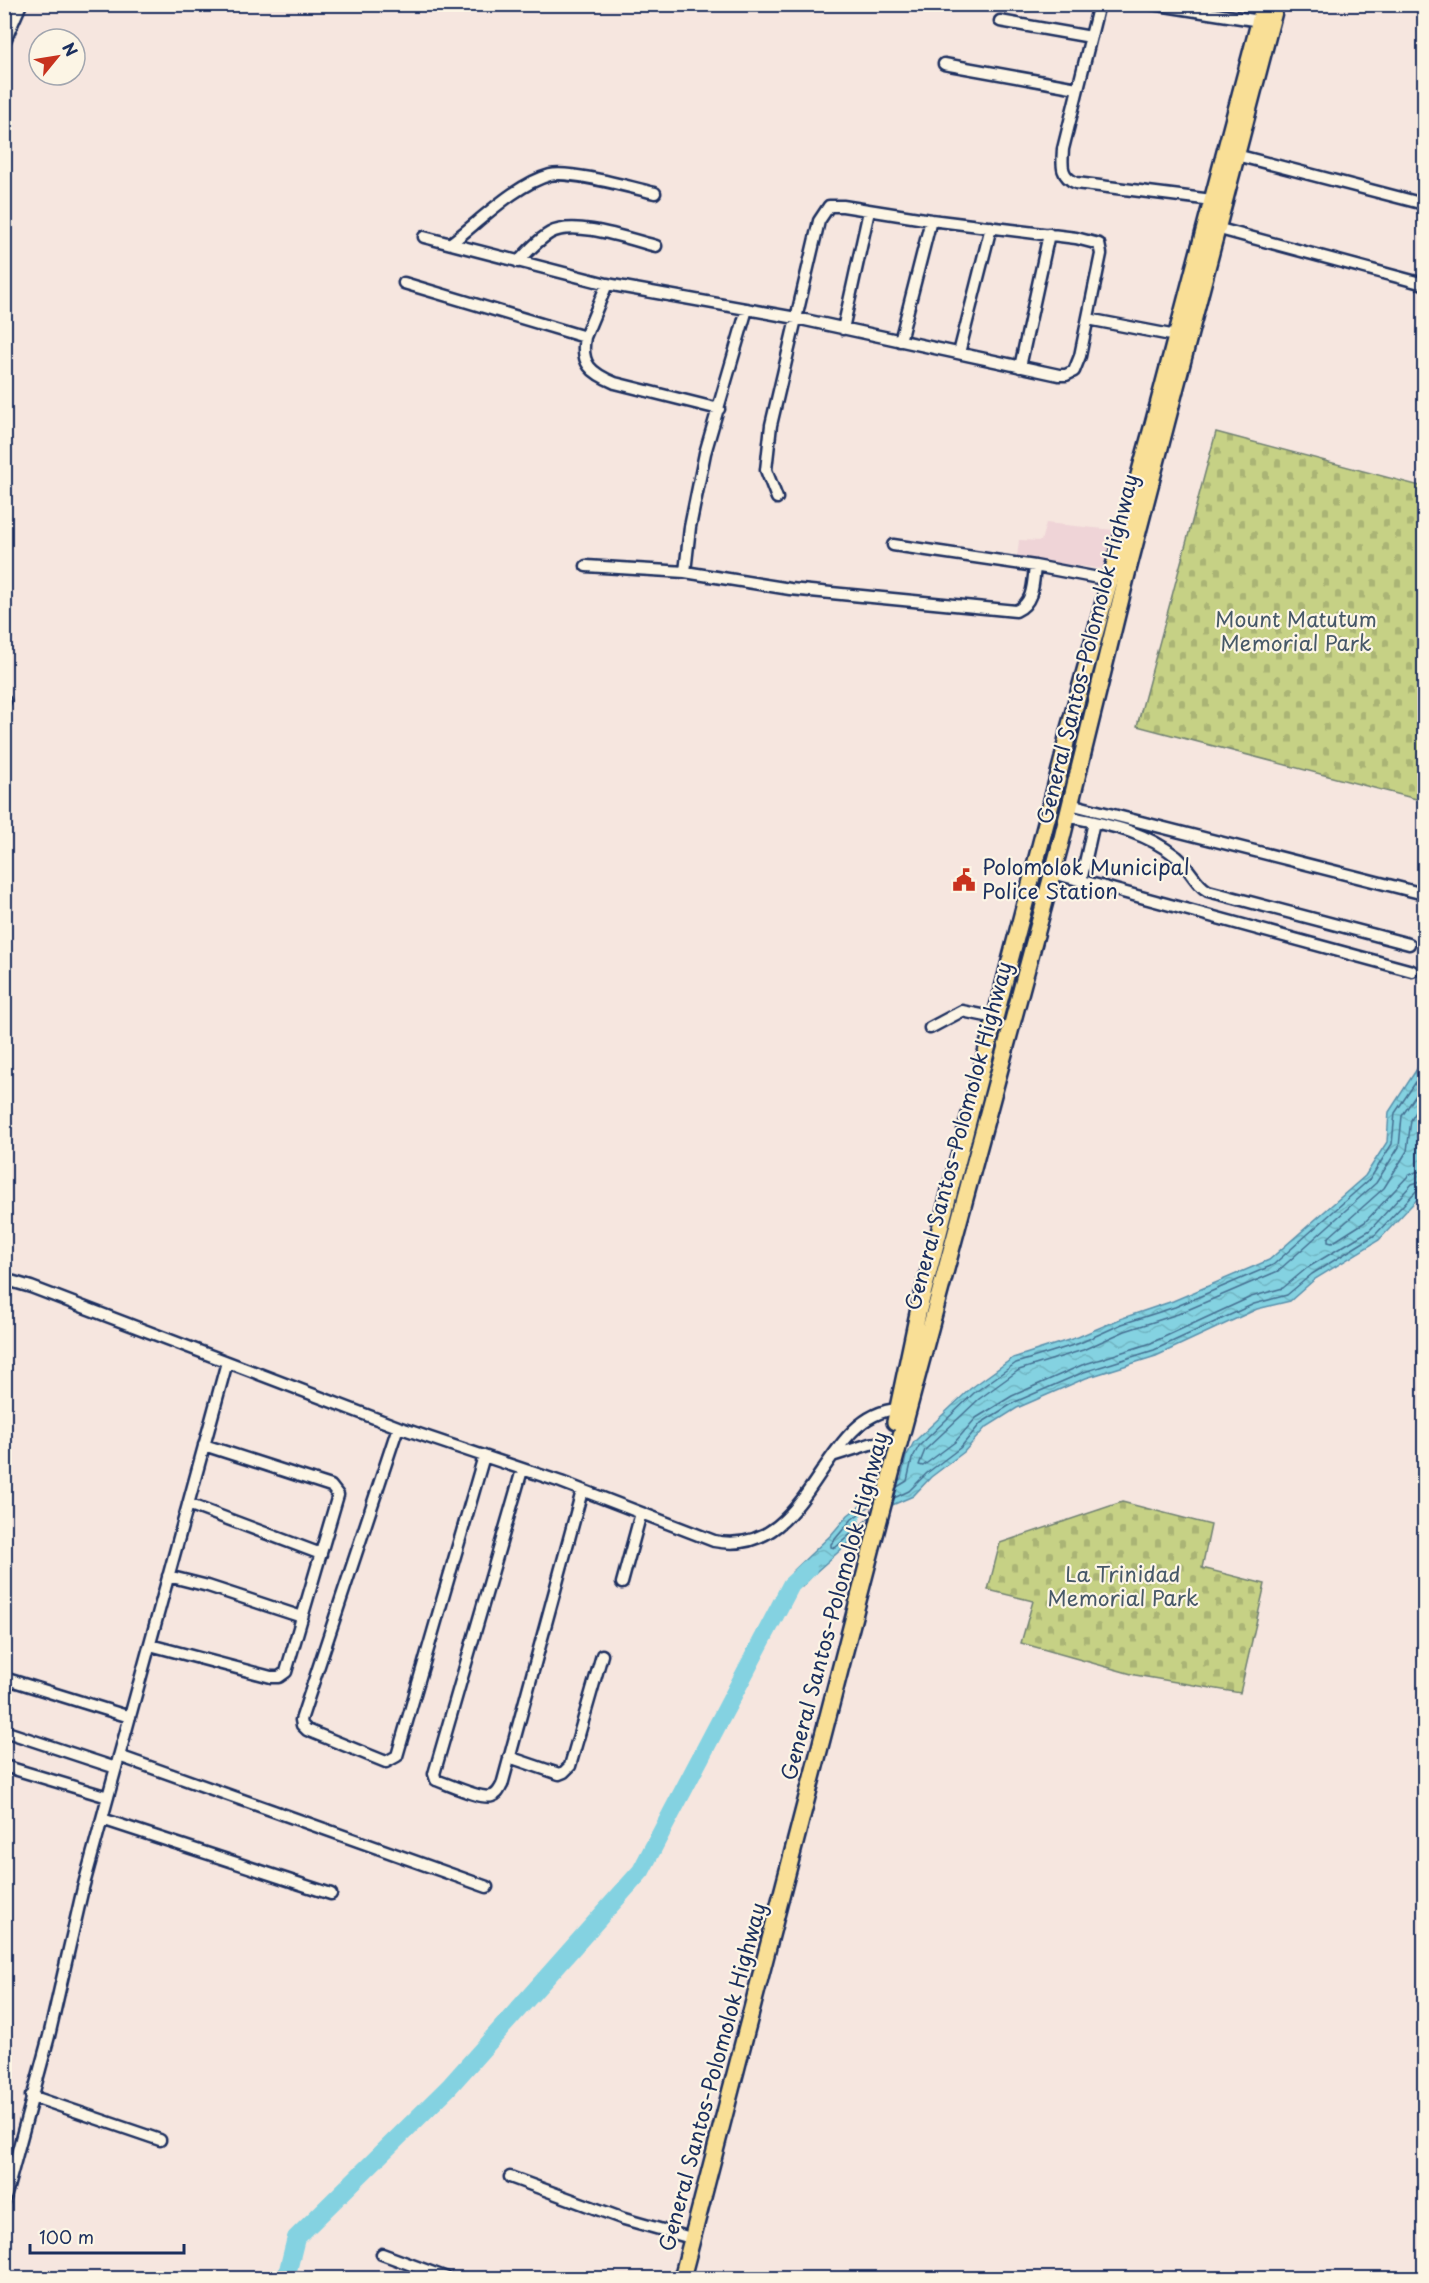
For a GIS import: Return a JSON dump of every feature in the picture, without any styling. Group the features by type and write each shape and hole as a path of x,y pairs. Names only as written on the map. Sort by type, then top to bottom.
{"highway":[{"path":"672,2278 887,1470 890,1441 918,1313 1068,732 1152,428 1264,4"},
{"name":"General Santos-Polomolok Highway","path":"887,1470 1053,873 1128,570 1276,4"},
{"name":"General Santos-Polomolok Highway","path":"682,2278 867,1548"}],"street":[{"path":"4,43 21,4"},
{"path":"1099,4 1063,149 1062,169 1066,177 1076,183 1212,200"},
{"path":"1152,4 1260,21"},
{"path":"1000,21 1091,37"},
{"path":"945,64 1077,88"},
{"path":"1236,155 1425,204"},
{"path":"451,243 521,190 552,175 604,181 655,193"},
{"path":"424,237 607,284 796,318 1059,375 1071,374 1078,365 1101,254 1100,246 1092,241 1049,234 832,205 822,214 796,318 771,426 766,470 777,498"},
{"path":"843,329 869,211"},
{"path":"900,341 931,220"},
{"path":"959,353 991,227"},
{"path":"519,262 537,243 562,228 590,230 656,246"},
{"path":"1216,228 1425,284"},
{"path":"1020,367 1049,234"},
{"path":"405,283 585,337"},
{"path":"607,284 585,337 583,348 585,361 589,368 615,382 719,409"},
{"path":"685,572 705,453 747,309"},
{"path":"1088,319 1176,336"},
{"path":"893,545 1035,566 1109,580"},
{"path":"586,566 685,572 790,589 1016,611 1023,607 1030,597 1035,566"},
{"path":"1069,810 1094,822 1150,838 1183,862 1202,888 1208,891 1409,944"},
{"path":"1069,810 1425,894"},
{"path":"1081,881 1094,822"},
{"path":"1053,873 1412,971"},
{"path":"930,1028 962,1011 996,1018"},
{"path":"4,1279 31,1287 398,1427 724,1543 750,1540 772,1530 794,1511 834,1455 862,1422 880,1413 898,1409"},
{"path":"4,2202 49,2036 62,1975 102,1819 227,1362"},
{"path":"398,1427 301,1720 307,1730 386,1762 397,1756 484,1456"},
{"path":"834,1455 870,1444 890,1441"},
{"path":"150,1645 276,1678 286,1672 338,1495 334,1489 204,1445"},
{"path":"522,1470 434,1776 436,1780 489,1797 497,1794 502,1785 582,1491"},
{"path":"188,1504 321,1554"},
{"path":"622,1583 641,1513"},
{"path":"168,1576 208,1586 302,1617"},
{"path":"509,1757 559,1774 567,1771 602,1655"},
{"path":"4,1678 130,1717"},
{"path":"4,1731 116,1768"},
{"path":"119,1756 487,1887"},
{"path":"4,1766 108,1797"},
{"path":"102,1819 331,1894"},
{"path":"31,2096 160,2140"},
{"path":"510,2177 624,2219 684,2236"},
{"path":"382,2254 447,2278"}],"shaded area":[{"path":"1046,523 1114,530 1103,569 1017,558 1019,540 1041,541"}],"green space":[{"name":"Mount Matutum Memorial Park","path":"1216,432 1424,487 1424,801 1137,726"},
{"name":"La Trinidad Memorial Park","path":"1122,1502 1211,1525 1202,1568 1265,1584 1240,1693 1135,1675 1021,1643 1033,1601 988,1590 1000,1543"}],"water":[{"path":"1424,1058 1423,1193 1379,1240 1315,1279 1290,1301 1257,1309 1156,1356 1086,1378 1017,1408 985,1428 964,1452 931,1477 913,1496 890,1506 802,1587 791,1585 792,1572 831,1535 848,1515 888,1485 901,1479 906,1457 914,1442 970,1389 1013,1358 1078,1337 1120,1319 1173,1301 1269,1260 1365,1176 1387,1142 1389,1112"}],"pier":[{"path":"898,1477 889,1512 854,1543 866,1498 886,1482"}],"waterway":[{"path":"286,2278 296,2238 449,2087 641,1871 791,1585 808,1569"}],"place":[{"name":"Polomolok Municipal Police Station","path":"964,880"}]}
